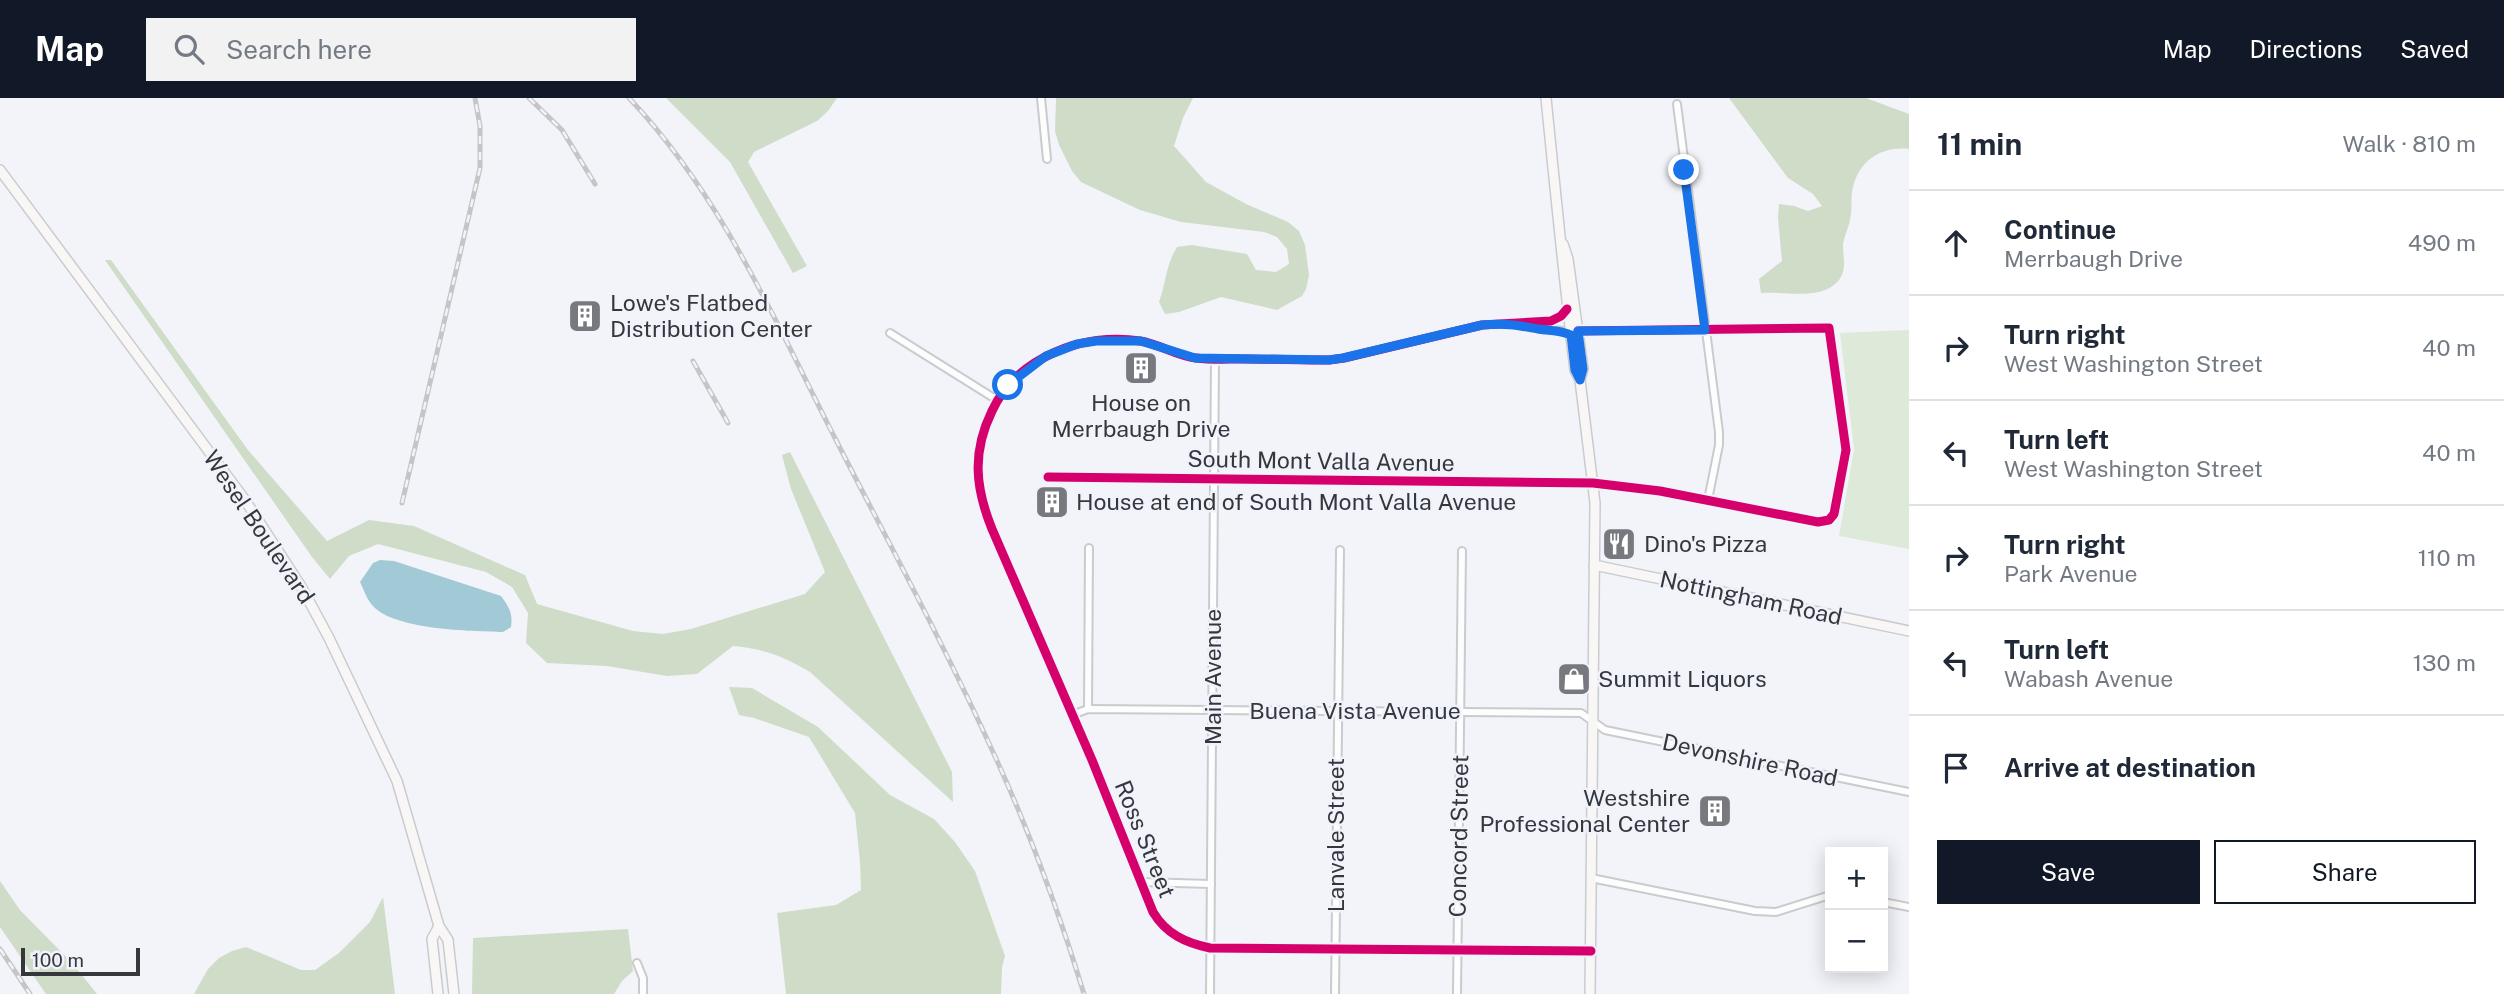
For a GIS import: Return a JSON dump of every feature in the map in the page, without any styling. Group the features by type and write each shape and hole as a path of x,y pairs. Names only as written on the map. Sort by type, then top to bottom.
{"street":[{"path":"1041,98 1047,159"},
{"path":"1546,98 1560,258 1567,309 1574,333"},
{"path":"1677,104 1719,432 1708,500"},
{"name":"Wesel Boulevard","path":"0,170 245,500 302,588 329,638 397,781 439,926 448,940 454,994"},
{"path":"1560,237 1568,259 1575,370 1580,380 1593,483 1590,994"},
{"path":"1517,324 1551,321 1567,309"},
{"path":"1517,324 1574,333 1705,330"},
{"name":"Ross Street","path":"1517,324 1482,325 1343,358 1195,358 1141,341 1113,340 1077,344 1033,364 1018,375 997,400 986,423 980,447 979,491 992,529 1093,760 1153,912 1165,928 1184,941 1210,948 1591,951"},
{"name":"South Mont Valla Avenue","path":"1048,477 1616,484 1818,522 1829,520 1837,507 1846,450 1829,328 1705,330"},
{"path":"890,333 997,400"},
{"name":"Main Avenue","path":"1210,994 1215,359"},
{"path":"1087,709 1089,548"},
{"name":"Lanvale Street","path":"1335,994 1340,550"},
{"name":"Concord Street","path":"1457,994 1462,551"},
{"name":"Nottingham Road","path":"1594,565 1909,631"},
{"name":"Buena Vista Avenue","path":"1072,715 1087,709 1581,713 1593,722"},
{"name":"Devonshire Road","path":"1593,722 1605,730 1909,792"},
{"path":"1591,878 1755,911 1776,912 1825,896"},
{"path":"1141,882 1211,884"},
{"path":"1888,903 1909,907"},
{"name":"Wesel Boulevard","path":"438,994 432,939 439,926"},
{"path":"638,963 643,978 643,994"}],"green space":[{"path":"666,98 837,98 817,121 754,152 748,162 807,266 793,273 730,162"},
{"path":"1056,98 1193,98 1174,146 1206,182 1246,204 1288,222 1299,231 1305,245 1309,275 1302,296 1277,310 1221,297 1179,312 1165,314 1159,302 1177,247 1192,245 1247,254 1256,270 1276,272 1289,264 1287,249 1277,237 1264,232 1181,222 1140,210 1081,182 1072,171 1059,145 1055,131"},
{"path":"1729,98 1866,98 1909,114 1909,149 1890,150 1874,156 1856,177 1852,191 1851,215 1843,245 1842,275 1828,289 1810,293 1761,293 1759,279 1782,261 1779,204 1808,211 1822,206 1813,194 1788,178"},
{"path":"105,260 111,260 248,450 327,541 369,520 414,526 525,575 537,604 633,631 663,634 691,629 805,594 825,572 791,489 782,455 790,452 952,772 953,802 810,672 773,654 733,646 697,674 667,676 607,666 547,663 526,643 528,613 512,587 486,572 378,544 349,556 330,579"},
{"path":"1909,330 1909,549 1839,536 1854,449 1840,333"},
{"path":"729,687 752,688 818,727 890,795 934,819 955,842 975,871 1005,956 1001,994 786,994 777,913 836,905 861,890 855,813 809,737 739,715"},
{"path":"0,881 20,910 73,964 97,994 46,994 0,927"},
{"path":"383,897 395,994 194,994 208,969 219,958 246,947 301,970 315,970 339,953 370,922"},
{"path":"628,929 633,971 622,981 614,994 472,994 473,938"}],"water":[{"path":"380,560 394,561 501,596 510,610 511,627 503,632 434,628 415,625 384,614 371,604 360,582 373,563"}],"railway":[{"path":"402,503 480,168 480,126 475,98"},
{"path":"529,98 562,130 595,184"},
{"path":"629,98 692,176 744,261 936,634 975,712 1019,811 1054,902 1084,994"},
{"path":"693,361 728,423"},
{"path":"0,949 30,994"}],"cycle path":[{"path":"1567,309 1551,321 1482,325 1329,360 1202,359 1140,341 1119,339 1075,345 1054,352 1035,363 1003,392 992,411 981,441 978,470 982,499 992,529 1092,760 1153,912 1170,932 1210,948 1591,951"},
{"path":"1048,477 1593,483 1660,491 1818,522 1829,520 1834,514 1846,450 1829,328 1578,331"}],"place":[{"name":"Lowe's Flatbed Distribution Center","path":"585,316"},
{"name":"House on Merrbaugh Drive","path":"1141,368"},
{"name":"House at end of South Mont Valla Avenue","path":"1052,502"},
{"name":"Dino's Pizza","path":"1619,544"},
{"name":"Summit Liquors","path":"1574,679"},
{"name":"Westshire Professional Center","path":"1715,811"}],"route":[{"path":"1008,385 1046,356 1077,344 1096,341 1141,341 1195,358 1329,360 1482,325 1499,324 1517,324 1562,331 1571,335 1575,370 1580,380 1583,369 1578,331 1705,330 1684,170"}]}
